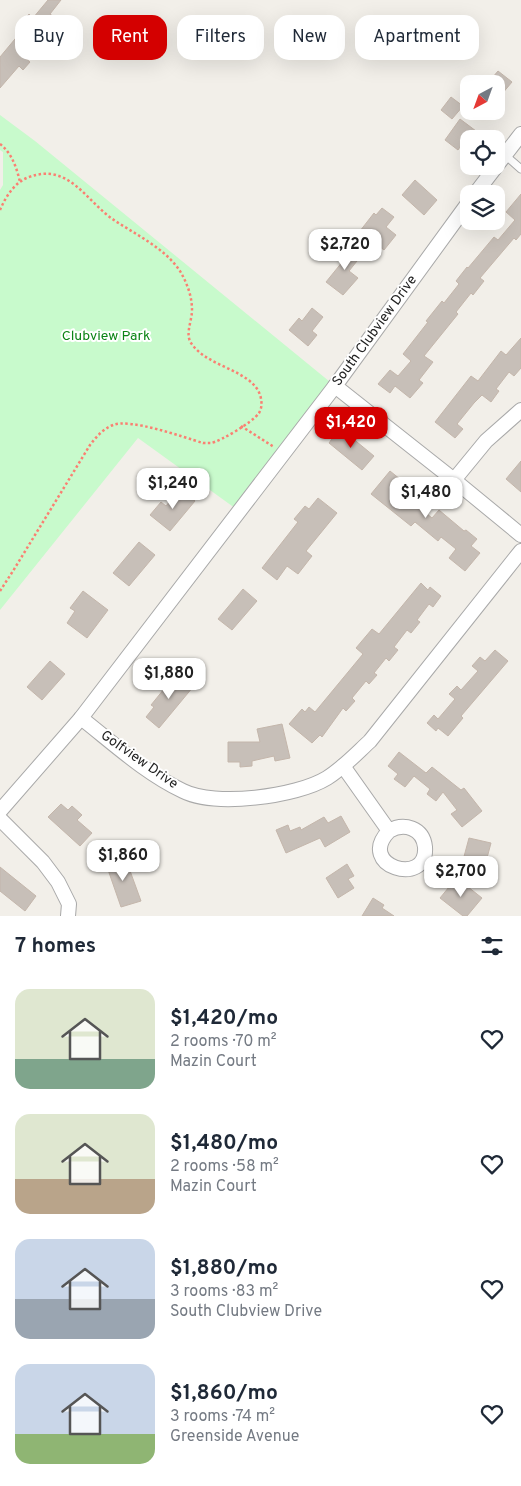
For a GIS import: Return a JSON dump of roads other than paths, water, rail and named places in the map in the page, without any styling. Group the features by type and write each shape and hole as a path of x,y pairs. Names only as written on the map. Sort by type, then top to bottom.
{"street":[{"path":"505,155 521,134"},
{"path":"482,185 490,175"},
{"name":"South Clubview Drive","path":"0,811 81,718 335,386 460,214"},
{"path":"335,386 521,535"},
{"path":"454,480 486,442 521,410"},
{"name":"Golfview Drive","path":"81,718 152,773 184,792 218,799 265,797 310,786 343,766 370,741 521,551"},
{"path":"343,766 389,830"},
{"path":"0,819 43,862 58,882 69,904 68,916"}],"lane":[{"path":"505,155 521,169"}],"park label":[{"name":"Clubview Park","path":"106,336"}]}
